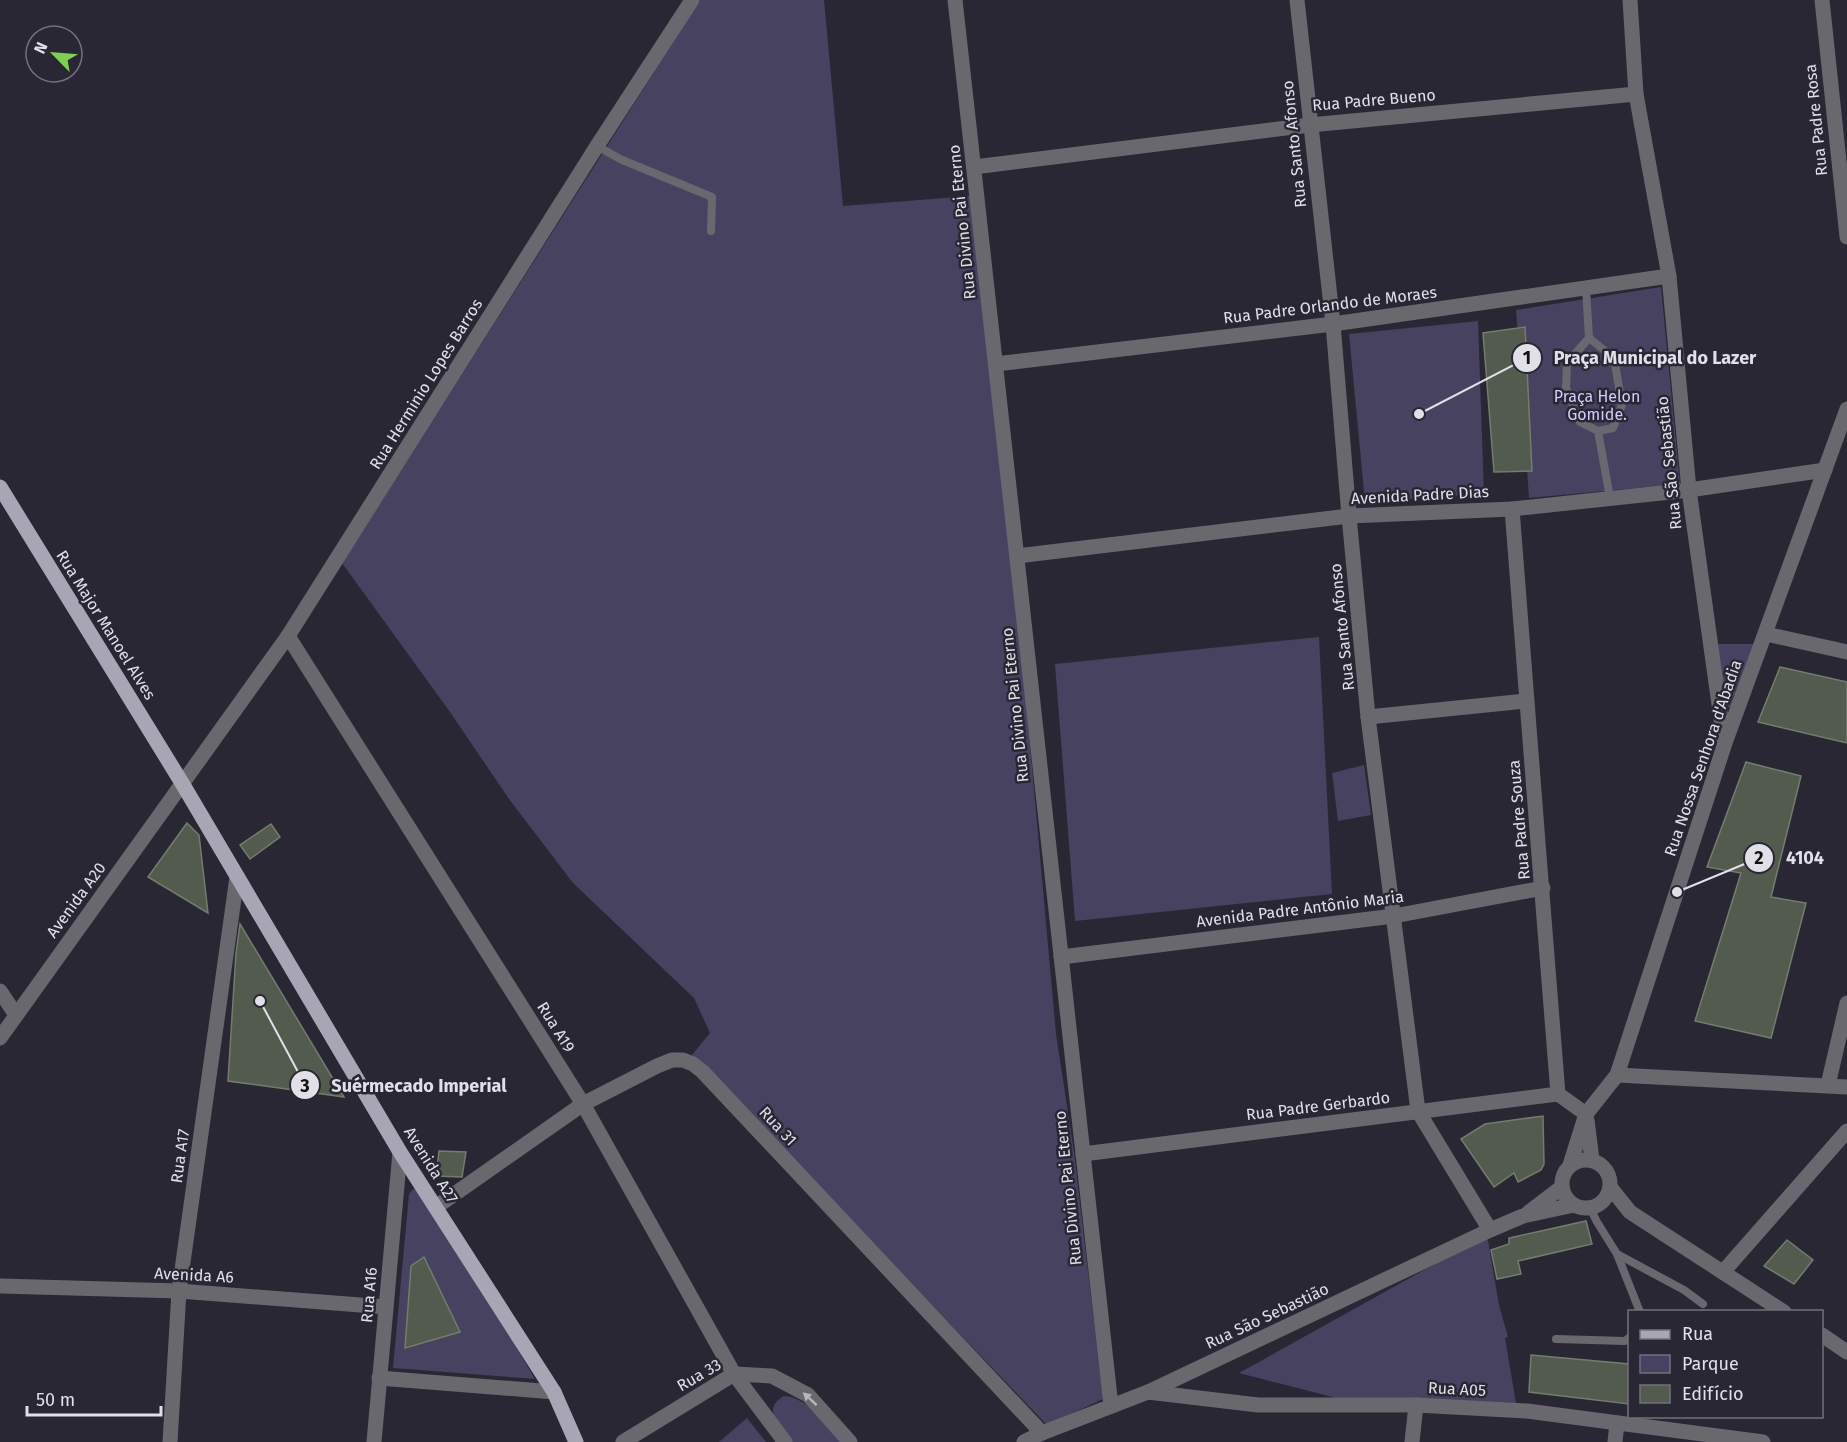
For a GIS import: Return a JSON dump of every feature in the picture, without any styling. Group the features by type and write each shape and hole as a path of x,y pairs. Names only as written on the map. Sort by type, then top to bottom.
{"main road":[{"name":"Rua Major Manoel Alves","path":"0,487 182,783"},
{"name":"Avenida A27","path":"182,783 400,1152 554,1392 576,1442"}],"street":[{"name":"Rua Herminio Lopes Barros","path":"182,783 288,636 597,146 692,0"},
{"name":"Rua Divino Pai Eterno","path":"955,0 1111,1406"},
{"name":"Rua Santo Afonso","path":"1297,0 1333,324 1368,717 1418,1111 1490,1230"},
{"name":"Rua São Sebastião","path":"1630,0 1636,94 1669,276 1689,490 1725,743"},
{"name":"Rua Padre Rosa","path":"1822,0 1847,237"},
{"name":"Rua Padre Bueno","path":"974,167 1310,125 1636,94"},
{"name":"Rua Padre Orlando de Moraes","path":"996,364 1333,324 1669,276"},
{"name":"Rua Nossa Senhora d'Abadia","path":"1570,1165 1586,1114 1617,1075 1725,743 1825,470 1840,448 1847,409"},
{"name":"Avenida Padre Dias","path":"1017,556 1349,516 1512,509 1689,490 1825,470"},
{"name":"Rua Padre Souza","path":"1512,509 1558,1094"},
{"path":"1766,634 1847,652"},
{"name":"Rua A19","path":"288,636 583,1104 734,1374 785,1442"},
{"path":"1368,717 1526,701"},
{"name":"Avenida A20","path":"0,1038 182,783"},
{"name":"Rua A17","path":"170,1442 179,1291 237,877"},
{"name":"Avenida Padre Antônio Maria","path":"1061,957 1394,916 1543,888"},
{"path":"0,991 16,1015"},
{"path":"1828,1085 1847,1003"},
{"name":"Rua 31","path":"436,1207 583,1104 657,1066 672,1060 683,1060 703,1072 1042,1433"},
{"path":"1617,1075 1847,1087"},
{"path":"1558,1094 1586,1114 1592,1160"},
{"name":"Rua Padre Gerbardo","path":"1083,1154 1558,1094"},
{"path":"1724,1272 1847,1131"},
{"name":"Rua A16","path":"374,1442 400,1152"},
{"path":"1594,1206 1606,1196 1610,1187 1610,1179 1601,1165 1592,1160 1577,1161 1570,1165 1562,1180 1567,1200 1582,1208 1594,1206 1630,1212"},
{"name":"Rua São Sebastião","path":"1523,1216 1562,1187"},
{"path":"1610,1187 1630,1212 1782,1310"},
{"name":"Rua São Sebastião","path":"1024,1442 1148,1392 1490,1230 1523,1216 1574,1205"},
{"name":"Avenida A6","path":"0,1286 179,1291 386,1307"},
{"path":"1823,1336 1847,1352"},
{"name":"Rua 33","path":"623,1442 734,1374 772,1376 808,1395 850,1442"},
{"path":"379,1378 554,1392"},
{"name":"Rua A05","path":"1148,1392 1258,1405 1416,1405 1527,1411 1763,1442"},
{"path":"1412,1442 1416,1405"},
{"path":"1616,1442 1617,1423"}],"lane":[{"path":"597,146 620,159 712,197 711,231"},
{"path":"1586,288 1589,338 1567,363 1566,388 1580,422 1598,431 1613,428 1622,405 1614,358 1589,338"},
{"path":"1598,431 1610,498"},
{"path":"1594,1206 1597,1222 1617,1254 1640,1310"},
{"path":"1617,1254 1684,1290 1703,1304"},
{"path":"1556,1339 1625,1341 1628,1338"}],"green space":[{"path":"700,0 824,0 843,206 970,196 1013,556 1056,1034 1074,1152 1103,1399 1047,1425 692,1055 710,1033 694,998 573,883 509,799 450,712 342,563"},
{"name":"Praça Helon Gomide.","path":"1661,287 1680,484 1529,498 1516,310"},
{"path":"1478,321 1484,494 1365,502 1349,334"},
{"path":"1319,637 1332,894 1075,921 1055,664"},
{"path":"1716,644 1759,644 1733,709 1725,706"},
{"path":"1364,765 1371,815 1338,821 1332,773"},
{"path":"418,1187 424,1191 535,1379 393,1368 409,1194"},
{"path":"1487,1235 1499,1305 1508,1337 1505,1338 1516,1403 1352,1402 1239,1373"},
{"path":"784,1396 801,1401 809,1407 841,1442 792,1442 778,1425 773,1413 777,1401"},
{"path":"747,1418 766,1442 719,1442"}],"building":[{"path":"1525,327 1532,471 1494,472 1483,333"},
{"path":"1780,667 1847,682 1847,743 1758,722"},
{"path":"1746,762 1801,776 1771,897 1806,903 1771,1038 1695,1021 1741,873 1707,867"},
{"path":"187,823 199,835 208,913 148,877"},
{"path":"271,824 280,837 250,859 240,845"},
{"path":"240,924 344,1097 228,1081"},
{"path":"1543,1116 1544,1164 1541,1170 1518,1182 1514,1173 1494,1187 1461,1139 1485,1124"},
{"path":"439,1151 466,1152 462,1177 436,1176"},
{"path":"1586,1221 1592,1244 1518,1261 1521,1274 1497,1279 1491,1250 1509,1244 1509,1238"},
{"path":"1787,1240 1813,1260 1794,1284 1764,1266"},
{"path":"424,1257 460,1332 405,1348 411,1266"},
{"path":"1531,1355 1628,1364 1628,1404 1529,1392"}],"place":[{"name":"Praça Municipal do Lazer","path":"1419,414"},
{"name":"4104","path":"1677,892"},
{"name":"Suérmecado Imperial","path":"260,1001"}]}
